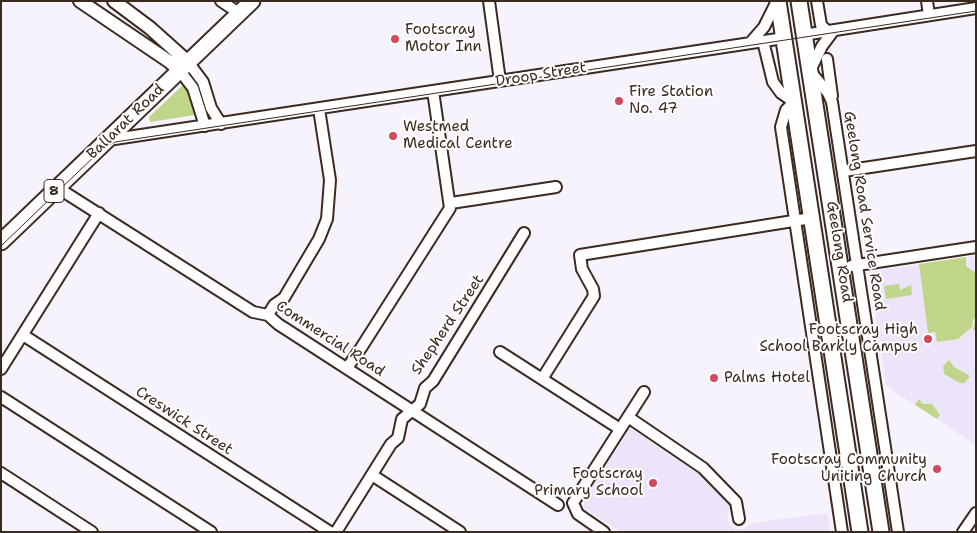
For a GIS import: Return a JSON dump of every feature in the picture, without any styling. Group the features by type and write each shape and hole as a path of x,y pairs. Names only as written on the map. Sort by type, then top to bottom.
{"highway":[{"name":"Ballarat Road","path":"1,242 252,1"},
{"name":"Geelong Road","path":"778,1 860,532"},
{"name":"Geelong Road","path":"799,1 819,133 849,266 862,407 881,532"},
{"name":"Droop Street","path":"784,38 803,35"},
{"path":"801,153 806,133 810,126 816,125 819,133"}],"main road":[{"path":"80,1 170,62 184,66"},
{"path":"105,18 114,2 150,28 184,66"}],"street":[{"path":"221,1 239,13"},
{"path":"489,1 500,81"},
{"path":"750,43 764,27 778,1"},
{"path":"810,71 830,31 821,25 817,1"},
{"path":"927,1 929,16"},
{"name":"Droop Street","path":"803,35 976,8"},
{"name":"Droop Street","path":"107,140 784,38"},
{"path":"763,41 774,82 784,95 794,102 786,110 780,125 842,532"},
{"name":"Geelong Road Service Road","path":"827,59 832,102 844,171 849,266 882,430 898,532"},
{"path":"184,66 202,82 211,108 221,124"},
{"path":"184,66 205,126"},
{"name":"Geelong Road Service Road","path":"810,71 830,95 832,102"},
{"path":"346,368 449,212 451,203 433,91"},
{"path":"268,315 274,305 282,300 319,239 327,219 330,180 319,109"},
{"path":"844,171 976,151"},
{"path":"451,203 556,186"},
{"name":"Commercial Road","path":"58,188 253,312 268,315 275,323 558,505"},
{"path":"1,369 99,213"},
{"path":"542,379 594,296 593,289 582,269 580,255 812,218"},
{"name":"Shepherd Street","path":"336,532 391,444 399,436 402,419 420,404 425,388 433,381 524,233"},
{"path":"849,266 976,247"},
{"name":"Creswick Street","path":"23,335 330,532"},
{"path":"500,352 620,429"},
{"path":"819,383 841,406"},
{"path":"604,532 579,515 573,507 574,501 644,392"},
{"path":"1,397 211,532"},
{"path":"862,407 882,430"},
{"path":"628,417 703,468 736,502 739,519"},
{"path":"1,473 92,532"},
{"path":"372,475 460,532"},
{"path":"963,532 976,513"}],"shaded area":[{"name":"Footscray High School Barkly Campus","path":"976,256 976,445 886,386 869,272"},
{"name":"Footscray Primary School","path":"630,428 703,476 731,502 727,519 734,529 744,529 751,523 828,513 830,532 621,532 584,508 584,500"}],"green space":[{"path":"183,85 191,95 195,115 150,122 149,117"},
{"path":"966,257 966,266 976,273 976,331 973,330 975,319 973,319 972,327 958,339 937,342 935,332 928,333 919,264"},
{"path":"899,284 900,290 911,285 912,295 886,299 884,286"},
{"path":"949,360 954,367 970,376 965,383 960,383 944,374 943,366"},
{"path":"919,399 923,404 932,404 940,415 937,419 915,405"}],"tram line":[{"path":"1,246 102,149 115,142 976,11"}],"place":[{"name":"Footscray Motor Inn","path":"395,39"},
{"name":"Fire Station No. 47","path":"619,101"},
{"name":"Westmed Medical Centre","path":"393,136"},
{"name":"Footscray High School Barkly Campus","path":"928,339"},
{"name":"Palms Hotel","path":"714,378"},
{"name":"Footscray Community Uniting Church","path":"937,469"},
{"name":"Footscray Primary School","path":"653,483"}]}
